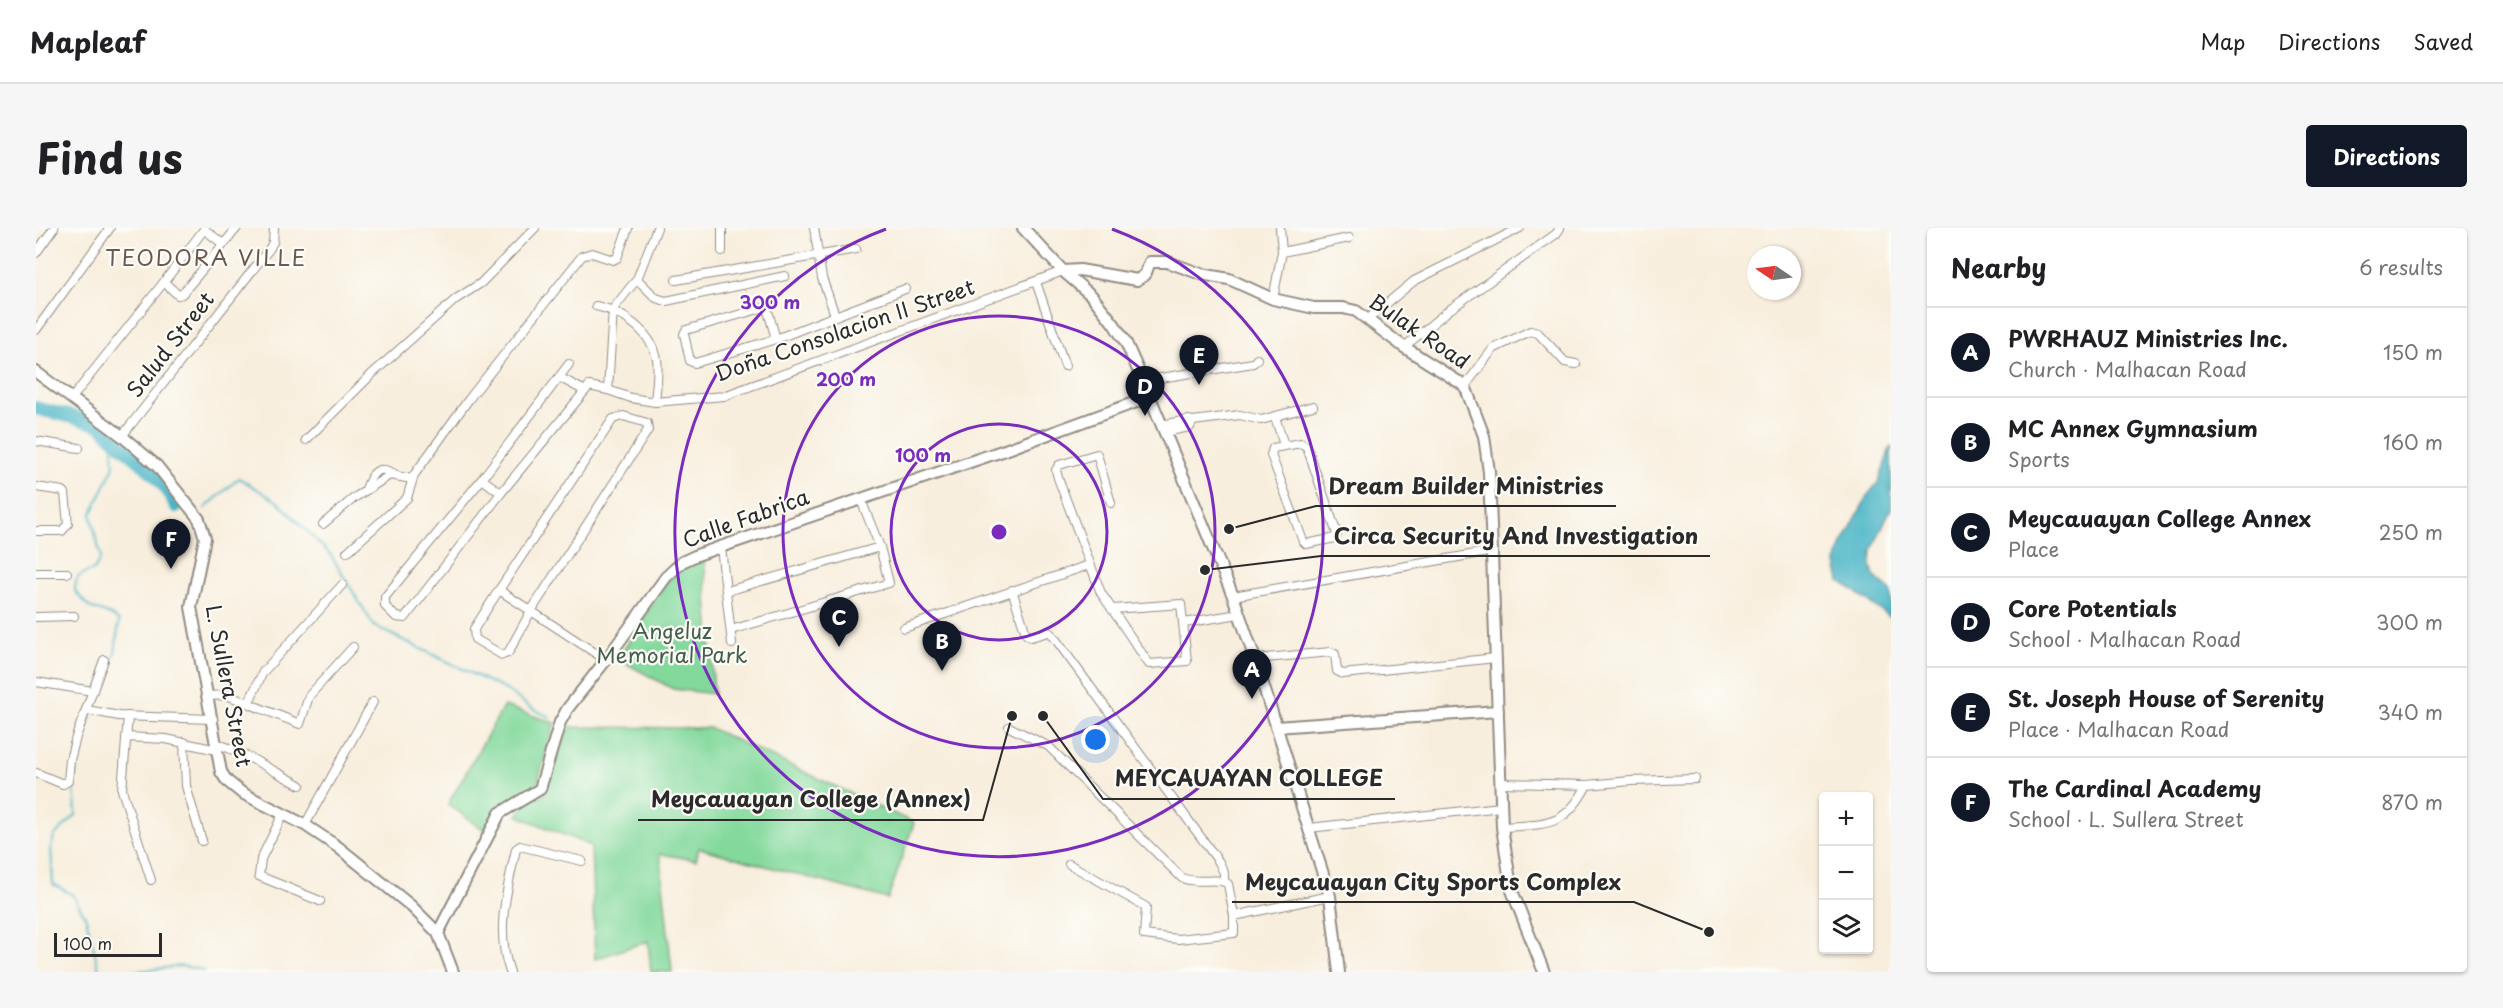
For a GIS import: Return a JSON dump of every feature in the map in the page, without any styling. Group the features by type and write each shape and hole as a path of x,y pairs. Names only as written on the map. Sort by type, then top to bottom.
{"street":[{"path":"36,253 54,228"},
{"path":"36,330 110,228"},
{"path":"164,282 178,295 182,294 237,228"},
{"name":"Salud Street","path":"122,436 270,248 274,228"},
{"path":"306,440 372,374 456,299 481,283 535,228"},
{"path":"347,552 407,498 412,479 469,399 582,256 592,253 613,260 617,258 628,228"},
{"path":"569,364 482,479 385,597 385,606 396,617 405,618 501,493 589,386 608,390 613,309 637,279 657,228"},
{"path":"722,228 722,251"},
{"path":"814,228 822,278 835,315"},
{"path":"1023,228 1063,271 1092,296 1114,324 1126,343 1150,397 1233,596 1255,659 1330,896 1339,972"},
{"path":"1273,299 1282,252 1280,228"},
{"path":"1368,319 1414,281 1520,228"},
{"path":"1404,347 1449,310 1556,234 1560,228"},
{"path":"72,398 205,229 223,244"},
{"path":"1282,252 1348,238"},
{"path":"676,280 818,258 856,249"},
{"name":"Bulak Road","path":"1063,271 1080,270 1137,280 1145,276 1150,262 1159,261 1202,274 1229,279 1273,299 1314,308 1343,308 1356,311 1404,347 1465,386 1484,436 1493,551 1502,827 1511,888 1544,972"},
{"name":"Doña Consolacion II Street","path":"608,390 631,398 655,402 724,396 1063,271"},
{"path":"637,279 656,298 666,301 785,276"},
{"path":"1036,282 1065,366"},
{"path":"776,339 768,311 762,308 686,330 684,334 690,361 694,363 776,339 905,290"},
{"path":"596,306 613,309 640,329 650,344 657,359 655,402"},
{"path":"1465,386 1492,349 1530,331 1538,333 1565,362 1576,364"},
{"path":"1142,381 1253,363 1257,359"},
{"name":"L. Sullera Street","path":"36,372 122,436 157,466 192,507 204,529 205,538 191,607 221,772 227,781 242,793 305,825 347,854 411,906 438,933 453,972"},
{"path":"559,377 585,392"},
{"name":"Calle Fabrica","path":"438,933 500,813 540,789 562,717 669,573 691,557 861,500 1150,397"},
{"path":"1162,429 1188,420 1193,422 1234,415 1256,420 1313,406"},
{"path":"623,416 647,423 648,430 531,611 506,654 475,639 474,630 499,590 613,418 623,416"},
{"path":"1275,417 1284,444"},
{"path":"36,441 79,448"},
{"path":"1301,443 1307,447 1336,534 1335,538 1306,544 1303,542 1271,455 1273,448 1284,444 1301,443"},
{"path":"1111,503 1097,454 1059,465 1056,470 1058,478 1089,565 1101,592 1144,659 1154,666 1187,661 1180,603 1113,609"},
{"path":"322,524 365,490 390,475 412,479"},
{"path":"482,479 501,493"},
{"path":"36,487 65,493 68,524 62,531 36,531"},
{"path":"731,630 886,585 890,581 880,547 861,500"},
{"path":"721,547 732,644"},
{"path":"727,591 880,547"},
{"path":"1233,596 1493,551"},
{"path":"904,628 1089,565"},
{"path":"36,573 67,573"},
{"path":"249,702 263,672 342,585"},
{"path":"499,590 606,660"},
{"path":"1012,590 1026,634 1031,637 1051,633 1219,862 1224,873 1224,880"},
{"path":"1184,623 1239,614"},
{"path":"36,617 74,616"},
{"path":"209,696 228,695 300,724 309,696 353,647"},
{"path":"1255,659 1331,652 1335,654 1337,671 1343,674 1496,658"},
{"path":"36,773 66,783 69,779 70,760 76,737 91,711 93,691 104,660"},
{"path":"36,682 93,691"},
{"path":"305,825 373,702"},
{"path":"91,711 128,716 213,719"},
{"path":"1276,727 1498,711"},
{"path":"128,716 122,790 151,880"},
{"path":"1010,727 1047,746 1182,878 1201,882 1224,880 1228,884 1234,916 1234,933 1178,939 1144,935 1146,907 1069,864"},
{"path":"126,737 166,739 243,754 300,785"},
{"path":"184,742 186,786 202,841"},
{"path":"1501,783 1587,785 1695,779"},
{"path":"1502,827 1546,824 1571,810 1587,785"},
{"path":"1309,828 1501,807"},
{"path":"283,814 261,859 259,876 320,901"},
{"path":"510,972 502,931 502,913 516,849 520,846 582,861"},
{"path":"1234,916 1330,896"}],"green space":[{"name":"Angeluz Memorial Park","path":"704,556 714,694 673,689 618,659 663,586 684,565"},
{"path":"504,706 555,723 536,788 499,807 484,830 448,804"},
{"path":"567,727 710,728 914,823 888,899 699,848 696,860 660,854 672,972 651,972 648,941 595,959 591,846 518,816 527,800 544,795"}],"water":[{"path":"1891,445 1891,508 1872,550 1871,566 1874,576 1891,591 1891,618 1840,581 1836,563 1842,544 1868,495 1879,481"}],"waterway":[{"path":"36,408 101,426 156,476 176,506"},
{"path":"109,972 99,970 86,918 73,895 53,884 51,848 54,836 76,815 74,785 78,750 115,653 119,621 111,615 89,607 75,591 77,579 82,574 94,570 101,558 91,515 114,466 112,437"},
{"path":"205,508 239,478 278,502 330,554 374,626 508,691 531,708 550,717"},
{"path":"176,506 185,509"},
{"path":"128,972 182,966 204,972"}],"place":[{"name":"St. Joseph House of Serenity","path":"1199,385"},
{"name":"Core Potentials","path":"1145,416"},
{"name":"Dream Builder Ministries","path":"1229,529"},
{"name":"The Cardinal Academy","path":"171,569"},
{"name":"Circa Security And Investigation","path":"1205,570"},
{"name":"Meycauayan College Annex","path":"839,647"},
{"name":"MC Annex Gymnasium","path":"942,671"},
{"name":"PWRHAUZ Ministries Inc.","path":"1252,699"},
{"name":"Meycauayan College (Annex)","path":"1012,716"},
{"name":"MEYCAUAYAN COLLEGE","path":"1043,716"},
{"name":"Meycauayan City Sports Complex","path":"1709,932"}],"district":[{"name":"TEODORA VILLE","path":"206,258"}]}
